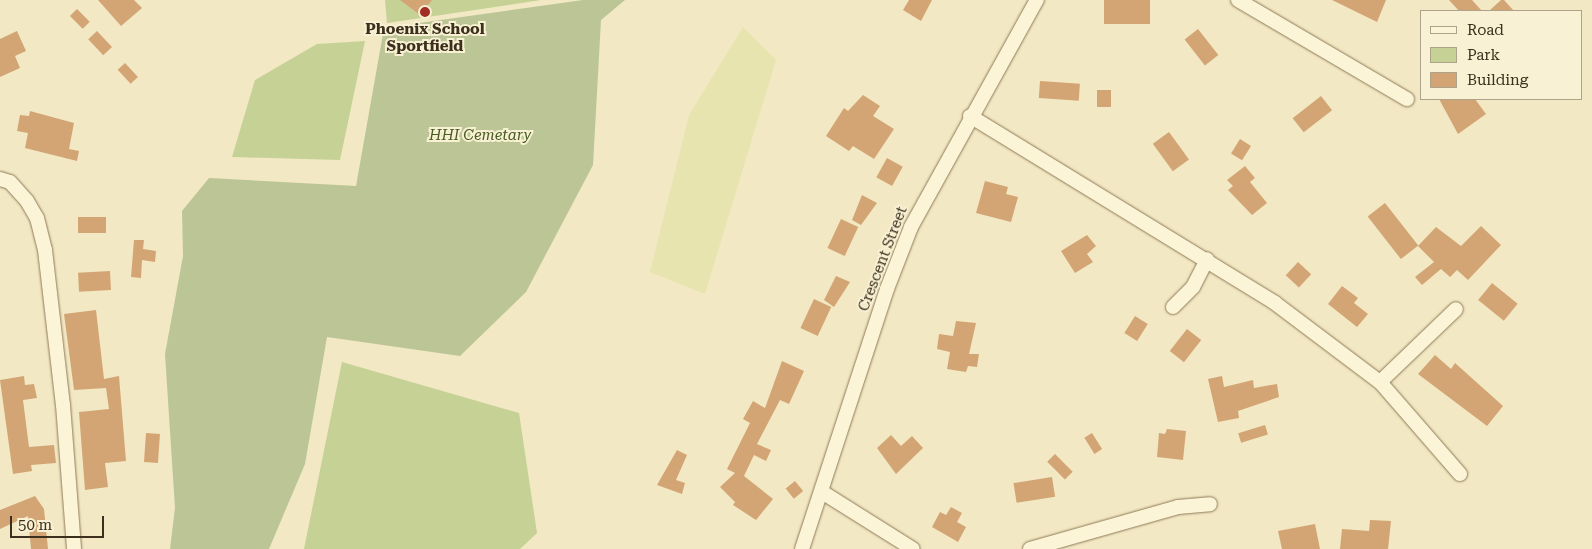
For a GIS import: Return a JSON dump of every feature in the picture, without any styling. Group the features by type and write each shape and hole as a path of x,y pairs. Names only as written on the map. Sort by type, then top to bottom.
{"street":[{"name":"Crescent Street","path":"802,549 887,289 911,227 970,116 1037,0"},
{"path":"1238,0 1407,99"},
{"path":"970,116 1275,302 1380,382 1460,474"},
{"path":"0,179 10,182 27,201 37,218 45,250 63,405 74,549"},
{"path":"1173,307 1193,287 1207,259"},
{"path":"1380,382 1456,309"},
{"path":"822,492 913,549"},
{"path":"1030,549 1178,507 1210,504"}],"shaded area":[{"path":"743,27 776,60 705,294 650,272 689,115"}],"green space":[{"name":"Phoenix School Sportfield","path":"385,0 541,0 387,23"},
{"name":"HHI Cemetary","path":"583,0 625,0 601,20 593,165 526,292 460,356 327,337 305,464 269,549 170,549 175,508 165,354 183,256 182,211 209,178 356,186 384,28"},
{"path":"365,41 340,160 232,157 255,80 317,44"},
{"path":"342,362 519,413 537,533 520,549 304,549"}],"building":[{"path":"98,0 134,0 142,8 121,26"},
{"path":"400,0 432,0 420,15"},
{"path":"909,0 932,0 921,21 903,10"},
{"path":"1104,0 1150,0 1150,24 1104,24"},
{"path":"1332,0 1386,0 1377,22"},
{"path":"1449,0 1472,0 1481,10 1458,10"},
{"path":"1501,0 1504,0 1513,10 1490,10"},
{"path":"77,9 90,22 83,29 70,16"},
{"path":"1198,29 1218,55 1205,65 1185,39"},
{"path":"17,31 26,51 15,56 20,68 0,77 0,39"},
{"path":"97,31 112,47 103,55 88,39"},
{"path":"125,63 138,77 131,84 118,70"},
{"path":"1040,81 1080,84 1079,101 1039,98"},
{"path":"1097,90 1111,90 1111,107 1097,107"},
{"path":"863,95 880,106 873,116 894,129 874,159 853,146 849,151 826,136 844,108 848,111"},
{"path":"1321,96 1332,110 1304,132 1293,118"},
{"path":"1440,100 1476,100 1486,114 1458,134"},
{"path":"30,111 74,123 69,149 79,151 77,161 25,148 28,133 17,131 20,115 29,116"},
{"path":"1169,132 1189,160 1173,171 1153,144"},
{"path":"1240,139 1251,146 1242,160 1231,153"},
{"path":"887,158 903,167 892,186 876,177"},
{"path":"1245,166 1255,178 1250,182 1267,203 1252,215 1228,190 1233,186 1227,180"},
{"path":"985,181 1008,187 1006,194 1018,197 1011,222 976,213"},
{"path":"862,195 877,203 861,225 852,220"},
{"path":"1385,203 1418,246 1401,259 1368,217"},
{"path":"78,217 106,217 106,233 78,233"},
{"path":"841,219 858,227 845,256 827,248"},
{"path":"1481,226 1501,245 1468,280 1457,270 1450,277 1441,269 1422,285 1415,277 1434,262 1418,246 1436,227 1461,246"},
{"path":"1087,235 1096,246 1087,254 1093,262 1075,273 1061,251"},
{"path":"134,240 144,240 143,249 156,251 155,262 142,260 141,278 131,277"},
{"path":"1298,262 1311,274 1299,287 1286,275"},
{"path":"110,271 111,290 79,292 78,273"},
{"path":"836,276 850,282 834,307 824,300"},
{"path":"1492,283 1518,304 1504,321 1478,300"},
{"path":"1342,286 1358,298 1354,303 1368,314 1357,327 1328,304"},
{"path":"814,299 831,307 818,336 800,328"},
{"path":"96,310 104,379 119,376 126,461 105,463 108,487 85,490 79,412 109,409 106,388 74,390 64,314"},
{"path":"1135,316 1148,324 1137,341 1124,333"},
{"path":"956,321 976,323 969,354 979,354 977,367 968,366 966,372 947,369 950,352 937,349 939,334 953,336"},
{"path":"1187,329 1201,340 1184,362 1170,351"},
{"path":"1435,355 1451,369 1455,363 1503,406 1487,426 1418,374"},
{"path":"782,361 804,371 789,404 780,400 757,444 771,450 766,461 754,455 744,476 773,499 756,520 733,505 735,502 720,487 735,473 727,469 750,423 743,419 753,401 765,408"},
{"path":"24,376 25,385 34,384 37,398 23,400 29,447 54,445 56,463 31,465 32,471 13,474 0,380"},
{"path":"1222,376 1224,387 1253,380 1254,388 1277,384 1279,397 1238,411 1239,418 1218,422 1208,379"},
{"path":"1265,425 1268,435 1241,443 1238,433"},
{"path":"1167,429 1186,431 1183,460 1157,457 1159,433 1165,434"},
{"path":"146,433 160,434 158,463 144,462"},
{"path":"1092,433 1102,449 1094,454 1084,438"},
{"path":"891,435 901,446 912,436 923,448 896,474 877,448"},
{"path":"677,450 687,455 676,480 685,483 682,494 657,485"},
{"path":"1055,454 1073,472 1065,479 1047,462"},
{"path":"1052,477 1055,497 1017,503 1013,483"},
{"path":"795,481 803,491 794,499 786,489"},
{"path":"35,496 44,509 48,549 31,549 28,516 0,529 0,510"},
{"path":"951,507 962,513 957,522 966,527 958,542 932,527 940,512 946,515"},
{"path":"1370,520 1391,521 1388,549 1340,549 1342,529 1369,531"},
{"path":"1315,524 1320,549 1282,549 1278,531"}],"place":[{"name":"Phoenix School Sportfield","path":"425,12"}]}
